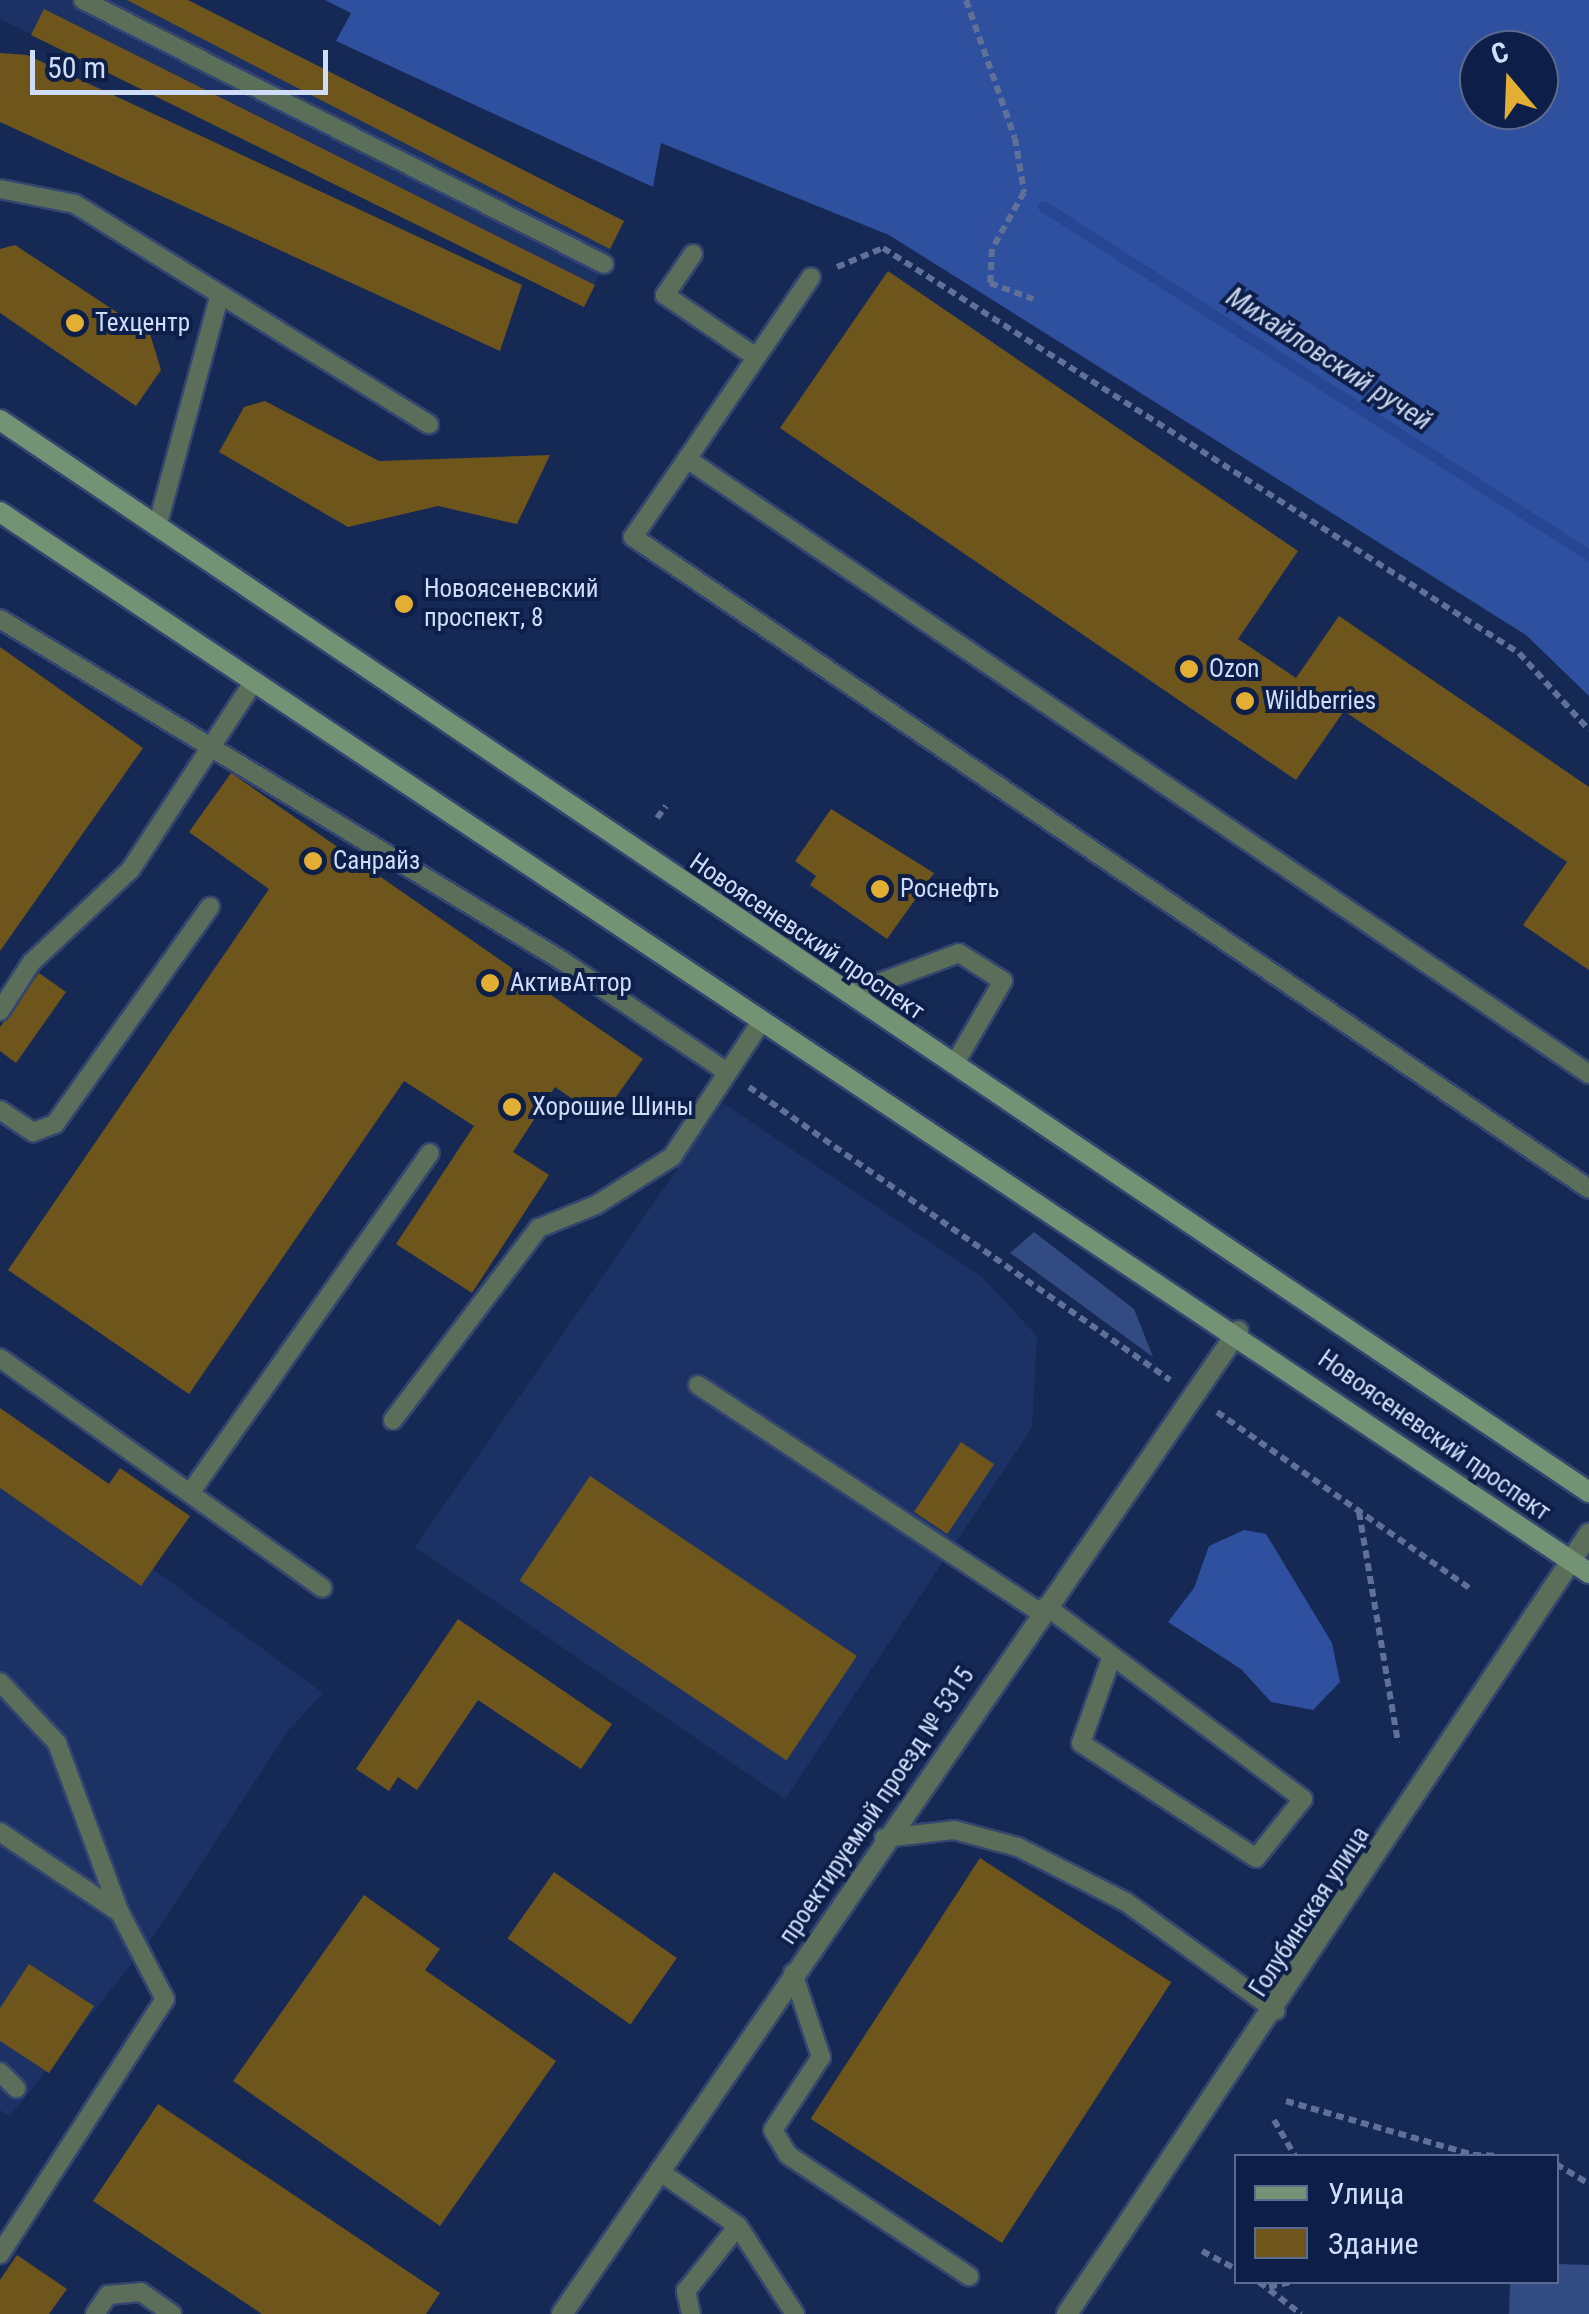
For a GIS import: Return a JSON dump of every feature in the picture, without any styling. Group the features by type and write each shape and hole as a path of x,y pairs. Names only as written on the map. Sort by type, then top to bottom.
{"main road":[{"name":"Новоясеневский проспект","path":"0,420 1589,1492"},
{"name":"Новоясеневский проспект","path":"0,512 761,1022 1238,1331 1589,1573"}],"street":[{"name":"проектируемый проезд № 5315","path":"562,2314 884,1838 1238,1331"},
{"name":"Голубинская улица","path":"1067,2314 1276,2011 1589,1534"}],"lane":[{"path":"83,0 604,264"},
{"path":"0,188 75,204 429,424"},
{"path":"693,254 665,295 756,357"},
{"path":"810,278 633,537 1589,1189"},
{"path":"156,527 220,294"},
{"path":"687,459 1589,1074"},
{"path":"0,619 208,754 238,763 544,950 727,1072"},
{"path":"0,1011 32,963 130,869 254,680"},
{"path":"0,1110 33,1132 56,1124 210,907"},
{"path":"849,994 960,953 1003,981 954,1064"},
{"path":"393,1420 539,1228 596,1205 672,1157 761,1022"},
{"path":"190,1493 430,1153"},
{"path":"0,1358 322,1588"},
{"path":"698,1385 1112,1656 1303,1799 1256,1858 1081,1742 1112,1656"},
{"path":"0,1682 58,1743 120,1913 165,1999 0,2254"},
{"path":"884,1838 954,1830 1018,1847 1126,1902 1276,2011"},
{"path":"0,1832 120,1913"},
{"path":"794,1973 821,2057 772,2130 788,2155 968,2276"},
{"path":"0,2072 16,2088"},
{"path":"660,2171 738,2226 795,2314"},
{"path":"691,2314 686,2291 738,2226"},
{"path":"95,2314 108,2296 141,2292 172,2314"}],"path":[{"path":"966,0 1015,138 1024,192 992,249 990,283 1033,298"},
{"path":"810,278 883,248 1519,653 1589,730"},
{"path":"658,818 666,806"},
{"path":"727,1072 1471,1589"},
{"path":"1358,1511 1398,1743"},
{"path":"1286,2101 1465,2154"},
{"path":"1274,2120 1294,2154"},
{"path":"1559,2166 1589,2184"},
{"path":"1202,2251 1234,2268"},
{"path":"1263,2284 1301,2314"},
{"path":"1269,2287 1282,2284"}],"shaded area":[{"path":"0,0 188,0 624,221 584,307 0,19"},
{"path":"325,0 1589,0 1589,696 1526,635 889,235 661,143 653,187 336,41 351,13"},
{"path":"723,1103 982,1277 1037,1336 1032,1428 785,1799 415,1547"},
{"path":"1034,1232 1134,1309 1153,1357 1010,1253"},
{"path":"0,1488 140,1586 153,1569 323,1693 288,1731 150,1941 10,2116 0,2110"},
{"path":"1244,1530 1266,1534 1332,1643 1340,1682 1313,1710 1271,1702 1241,1669 1168,1622 1194,1588 1209,1546"},
{"path":"1559,2264 1589,2265 1589,2314 1509,2314 1510,2284 1559,2284"}],"building":[{"path":"127,0 188,0 624,221 610,249"},
{"path":"44,9 595,285 584,307 31,35"},
{"path":"0,53 27,55 522,285 500,351 0,122"},
{"name":"Техцентр","path":"15,245 150,334 161,370 136,406 0,313 0,249"},
{"path":"888,271 1298,551 1238,639 1296,678 1339,616 1589,787 1589,970 1523,925 1567,862 1344,711 1296,780 780,428"},
{"path":"265,401 379,461 550,455 517,524 438,506 348,527 219,452 244,407"},
{"path":"0,647 143,748 0,951"},
{"path":"231,773 643,1059 601,1118 555,1087 513,1152 549,1175 472,1293 396,1244 474,1126 404,1081 189,1394 8,1270 269,889 189,832"},
{"path":"831,809 934,873 887,939 810,885 816,876 795,861"},
{"path":"39,973 66,992 16,1063 0,1051 0,1027"},
{"path":"0,1408 109,1484 120,1468 190,1516 141,1586 0,1488"},
{"path":"961,1442 994,1464 947,1534 914,1512"},
{"path":"590,1476 857,1656 786,1761 520,1580"},
{"path":"458,1619 612,1724 581,1769 478,1700 417,1790 398,1777 389,1791 356,1769"},
{"path":"980,1858 1171,1982 1002,2243 811,2119"},
{"path":"554,1872 677,1958 630,2024 508,1938"},
{"path":"364,1895 440,1949 425,1970 556,2061 440,2226 233,2081"},
{"path":"29,1964 94,2006 49,2073 0,2041 0,2008"},
{"path":"158,2104 440,2293 426,2314 262,2314 93,2201"},
{"path":"17,2255 67,2289 49,2314 0,2314 0,2280"}],"waterway":[{"name":"Михайловский ручей","path":"1043,206 1589,555"}],"place":[{"name":"Техцентр","path":"75,323"},
{"name":"Новоясеневский проспект, 8","path":"404,604"},
{"name":"Ozon","path":"1189,669"},
{"name":"Wildberries","path":"1245,701"},
{"name":"Санрайз","path":"313,861"},
{"name":"Роснефть","path":"880,889"},
{"name":"АктивАттор","path":"490,983"},
{"name":"Хорошие Шины","path":"512,1107"}]}
